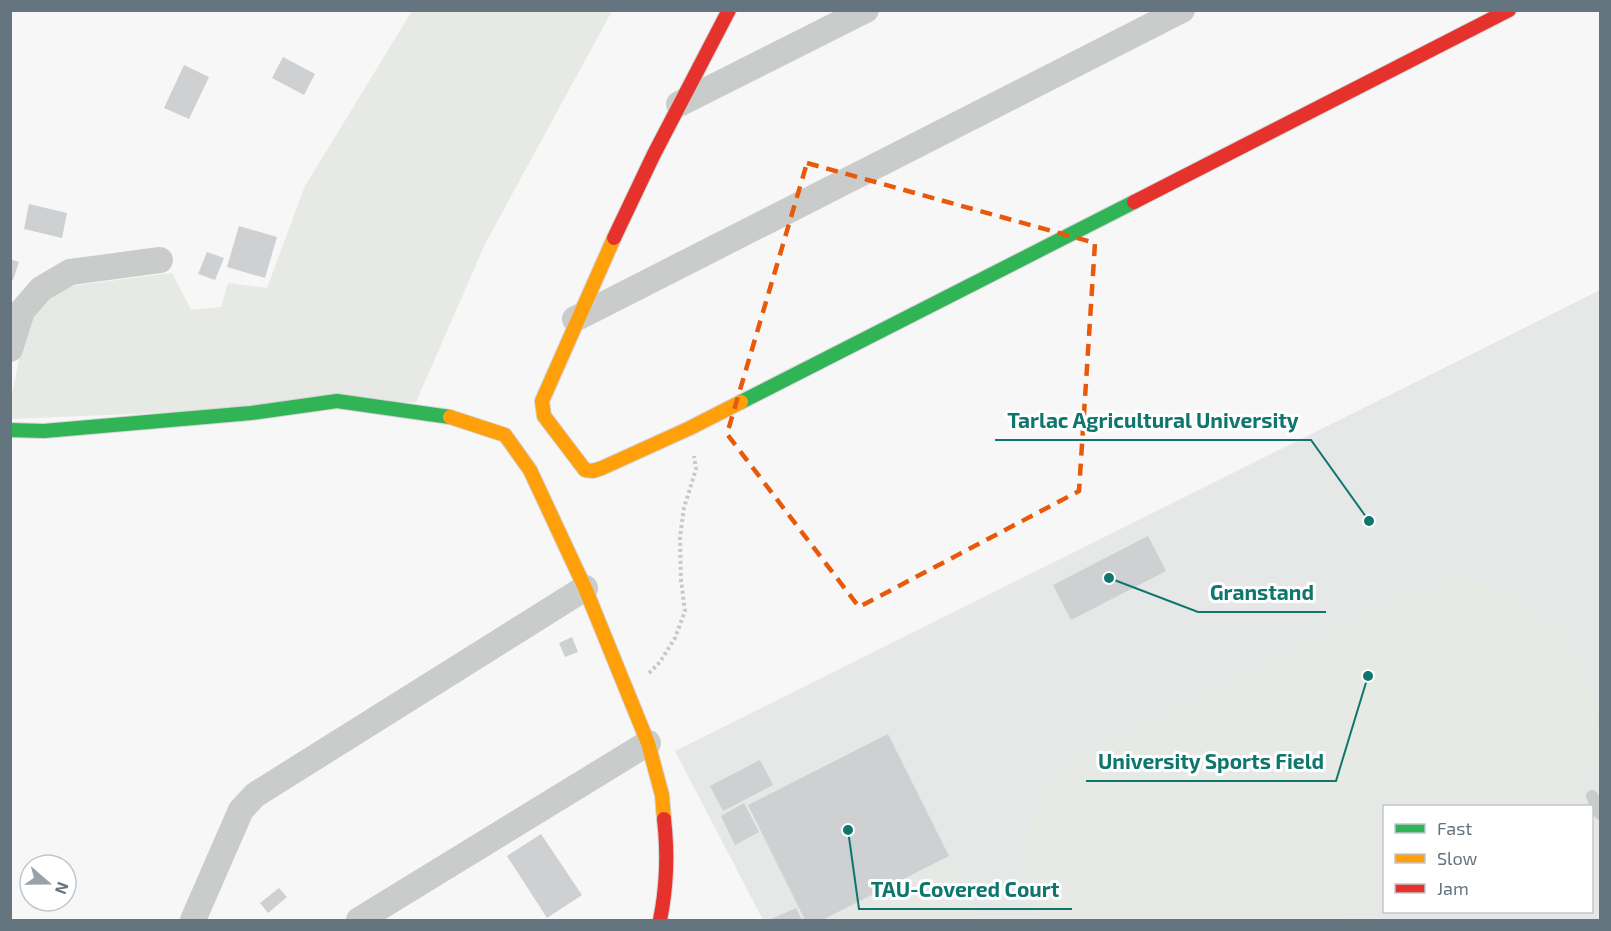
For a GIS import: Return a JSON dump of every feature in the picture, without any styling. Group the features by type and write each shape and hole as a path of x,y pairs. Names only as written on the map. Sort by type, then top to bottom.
{"street":[{"path":"729,10 679,104 575,319 542,401 544,416 585,470 593,471 602,468 690,428 1509,10"},
{"path":"679,104 866,10"},
{"path":"575,319 1182,10"},
{"path":"10,350 22,311 41,289 70,272 160,260"},
{"path":"10,430 44,431 251,413 337,401 450,417 505,435 530,470 585,588 648,743 662,795 667,844 666,890 660,921"},
{"path":"193,921 241,810 255,795 585,588"},
{"path":"359,921 648,743"}],"lane":[{"path":"1593,796 1600,814"}],"path":[{"path":"628,694 660,662 675,638 685,611 681,580 680,537 684,508 696,469 690,428"}],"highlighted area":[{"path":"807,163 1095,243 1079,491 859,607 727,434"}],"shaded area":[{"path":"412,11 612,11 485,244 416,402 11,419 11,400 25,330 48,297 71,286 172,273 191,310 221,307 228,283 267,288 305,186"},
{"path":"1600,290 1600,920 763,920 675,751"},
{"path":"1440,581 1481,583 1523,602 1563,635 1587,670 1595,715 1593,757 1577,793 1567,805 1383,805 1383,901 1344,920 1040,920 1032,900 1025,868 1032,821 1046,789 1068,760"},
{"path":"948,862 978,920 835,920"}],"building":[{"path":"283,57 315,74 304,95 272,78"},
{"path":"184,65 209,77 189,119 164,108"},
{"path":"29,204 67,213 62,238 24,229"},
{"path":"239,226 277,237 265,278 227,267"},
{"path":"207,252 224,258 215,280 198,274"},
{"path":"10,259 19,262 13,280 10,279"},
{"path":"1148,536 1166,571 1071,620 1053,585"},
{"path":"572,637 578,652 565,657 559,643"},
{"path":"888,734 949,856 822,920 805,920 748,805"},
{"path":"760,760 773,785 723,811 710,786"},
{"path":"744,803 759,832 735,845 721,816"},
{"path":"541,834 582,895 547,918 507,856"},
{"path":"279,888 287,897 268,913 260,903"},
{"path":"796,908 802,920 769,920"}],"traffic: fast":[{"path":"741,402 1134,202"},
{"path":"10,430 44,431 251,413 337,401 450,417"}],"traffic: slow":[{"path":"614,238 542,401 544,416 585,470 593,471 602,468 741,402"},
{"path":"450,417 505,435 530,470 585,588 648,743 662,795 664,819"}],"traffic: jam":[{"path":"614,238 654,154 729,10"},
{"path":"1134,202 1509,10"},
{"path":"660,920 666,870 664,819"}],"place":[{"name":"Tarlac Agricultural University","path":"1369,521"},
{"name":"Granstand","path":"1109,578"},
{"name":"University Sports Field","path":"1368,676"},
{"name":"TAU-Covered Court","path":"848,830"}]}
